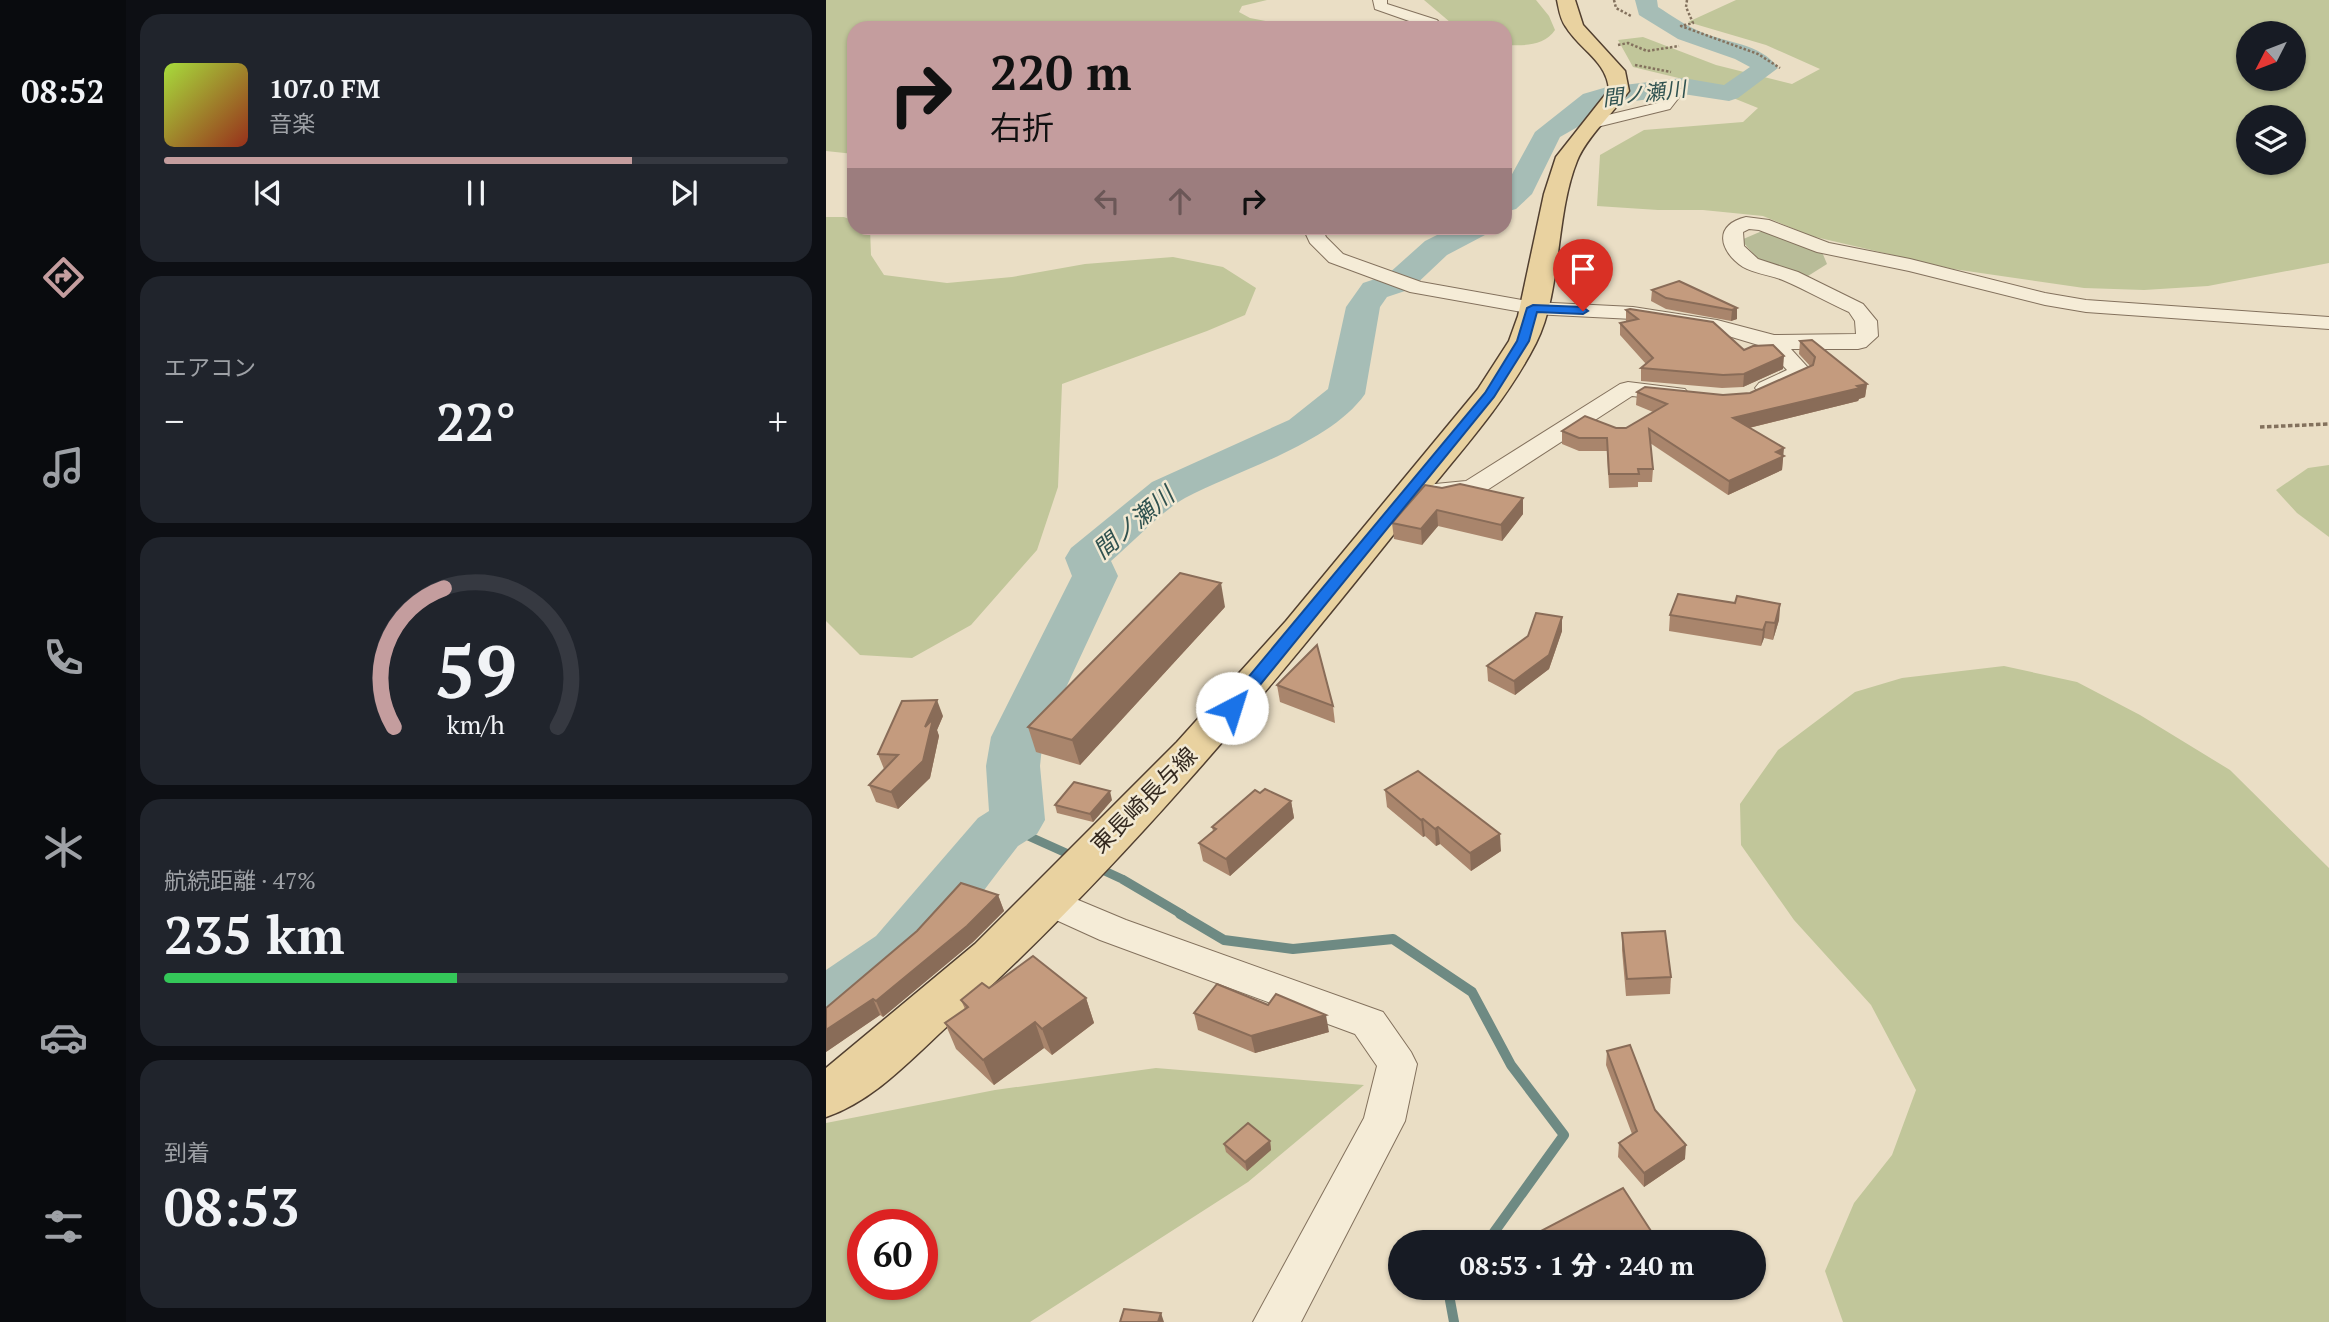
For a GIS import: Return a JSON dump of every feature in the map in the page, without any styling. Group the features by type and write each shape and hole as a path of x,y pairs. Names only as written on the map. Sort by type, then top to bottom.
{"main road":[{"name":"東長崎長与線","path":"826,1095 856,1076 992,957 1232,708 1490,394 1523,341 1567,157 1619,91 1620,80 1574,27 1566,0"}],"street":[{"path":"1381,0 1380,6 1426,21"},
{"path":"1597,122 1664,106 1676,91"},
{"path":"1316,235 1327,250 1360,269 1417,288 1533,308 1633,313 1717,326 1773,342 1858,342 1867,336 1866,321 1856,308 1791,276 1751,263 1734,248 1733,230 1746,223 1762,224 1824,248 2086,306 2329,323"},
{"path":"1748,397 1801,372 1773,342"},
{"path":"1413,486 1443,492 1472,489 1628,389 1695,395"},
{"path":"1047,900 1113,930 1369,1023 1396,1064 1384,1121 1358,1174 1276,1322"}],"path":[{"path":"1614,0 1616,8 1631,16"},
{"path":"1687,0 1686,7 1693,23 1681,26 1702,37 1770,59 1780,68"},
{"path":"1598,52 1628,44 1647,51 1679,47"},
{"path":"1598,52 1674,73"},
{"path":"2260,427 2329,424"}],"green space":[{"path":"826,0 1267,0 1242,6 1239,12 1250,18 1265,21 847,21 847,153 826,151"},
{"path":"1424,0 1536,0 1549,16 1555,30 1539,42 1512,45 1512,21 1449,21"},
{"path":"1736,0 2329,0 2329,263 2208,286 2144,290 2084,288 1953,269 1811,236 1763,216 1703,210 1597,206 1600,155 1644,130 1743,122 1758,108 1691,81 1633,67 1618,40 1643,37 1716,65 1792,84 1820,69 1766,45 1688,22"},
{"path":"826,217 847,218 847,235 870,235 871,255 884,275 947,283 1012,277 1085,264 1173,257 1223,267 1256,288 1245,315 1062,384 1058,487 1037,550 971,625 912,658 860,655 826,621"},
{"path":"1762,231 1822,252 1827,264 1808,276 1758,259 1741,240"},
{"path":"2329,465 2329,537 2297,513 2276,490 2308,468"},
{"path":"2004,666 2077,682 2140,715 2230,770 2329,868 2329,1322 1843,1322 1825,1271 1854,1203 1892,1155 1916,1090 1871,1005 1794,920 1741,845 1740,804 1778,750 1855,692 1902,678"},
{"path":"1156,1068 1364,1085 1248,1182 1030,1322 826,1322 826,1123 995,1090"}],"building":[{"path":"1679,281 1737,308 1732,310 1666,298 1652,290"},
{"path":"1626,310 1713,322 1744,350 1753,346 1773,345 1784,356 1744,374 1723,375 1641,368 1653,358 1620,323 1638,319"},
{"path":"1812,340 1867,384 1857,386 1860,388 1733,418 1784,448 1776,452 1784,456 1729,481 1649,429 1653,469 1638,469 1639,474 1609,474 1607,438 1579,438 1562,431 1585,416 1616,428 1626,428 1667,404 1637,392 1645,387 1723,395 1750,393 1813,365 1815,357 1800,341"},
{"path":"1460,484 1523,498 1501,525 1437,510 1421,529 1392,523 1425,485 1442,488"},
{"path":"1180,573 1221,583 1072,740 1028,727"},
{"path":"1678,594 1735,603 1737,596 1780,604 1775,623 1766,622 1763,630 1670,615"},
{"path":"1536,613 1562,617 1549,655 1514,681 1487,666 1528,636"},
{"path":"1317,645 1333,706 1277,685"},
{"path":"937,700 925,727 933,719 923,761 891,792 869,785 898,755 878,754 902,701"},
{"path":"1418,771 1500,834 1470,853 1438,827 1435,829 1421,820 1385,790"},
{"path":"1074,782 1110,791 1090,814 1055,805"},
{"path":"1265,789 1291,801 1226,859 1199,843 1216,829 1212,827 1255,790 1260,793"},
{"path":"961,883 998,895 967,926 876,1001 873,999 826,1030 826,1008 917,931"},
{"path":"1665,931 1671,977 1627,979 1622,933"},
{"path":"1033,956 1086,998 1042,1029 1035,1022 983,1060 945,1023 968,1007 961,1000 982,983 989,988"},
{"path":"1217,984 1268,1005 1276,994 1326,1015 1251,1036 1194,1013"},
{"path":"1630,1045 1655,1110 1686,1145 1644,1173 1619,1143 1637,1131 1607,1051"},
{"path":"1248,1123 1270,1141 1245,1162 1224,1144"},
{"path":"1623,1188 1650,1230 1543,1230"},
{"path":"1124,1309 1161,1313 1158,1322 1120,1322"}],"waterway":[{"name":"間ノ瀬川","path":"1512,196 1521,188 1549,132 1571,119 1592,100 1607,95 1683,86 1729,93 1766,68 1744,54 1700,40 1673,27 1647,10 1646,0"},
{"name":"間ノ瀬川","path":"826,1003 898,953 998,832 1017,820 1013,766 1017,737 1095,576 1087,558 1167,491 1303,428 1346,394 1363,307 1375,290 1399,282 1436,248 1461,235"},
{"path":"1017,820 1026,835 1075,857"},
{"path":"1096,867 1183,915"},
{"path":"1180,914 1224,940 1293,949 1393,939 1472,992 1511,1065 1564,1135 1496,1230"},
{"path":"1450,1300 1454,1322"}],"route":[{"path":"1232,708 1490,394 1523,341 1533,308 1583,311"}]}
